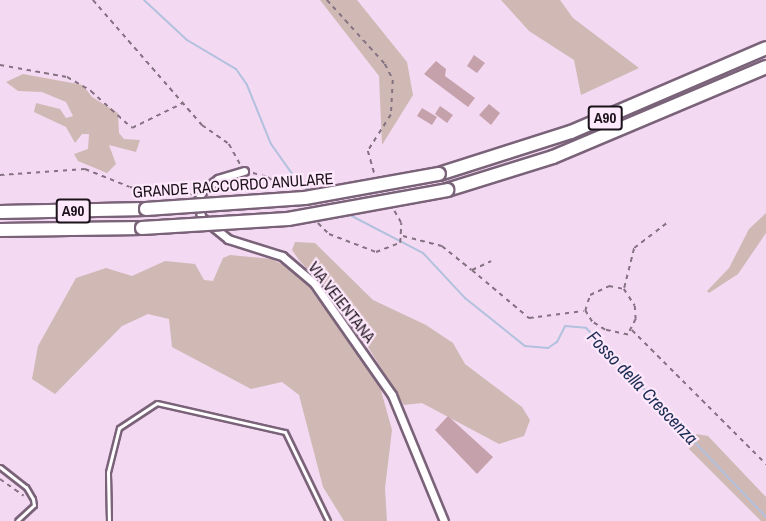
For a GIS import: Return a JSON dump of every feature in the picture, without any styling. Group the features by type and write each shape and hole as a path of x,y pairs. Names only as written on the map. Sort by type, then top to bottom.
{"highway":[{"name":"GRANDE RACCORDO ANULARE","path":"0,212 146,209 315,197 439,174 571,132 766,48"},
{"name":"GRANDE RACCORDO ANULARE","path":"0,230 142,228 288,219 447,190 553,157 766,67"}],"street":[{"path":"200,194 218,179 244,171"},
{"name":"VIA VEIENTANA","path":"200,194 201,217 214,231 282,256 301,270 324,296 392,395 444,521"}],"lane":[{"path":"109,521 108,472 119,428 157,403 285,432 327,521"},
{"path":"0,467 31,493 34,505 17,521"}],"path":[{"path":"93,0 202,125 229,144 244,171"},
{"path":"327,0 385,64 393,80 391,115 368,151 380,184"},
{"path":"0,65 67,77 91,91 132,128 183,103"},
{"path":"0,175 85,169 130,187 169,195 200,194"},
{"path":"391,204 401,223 402,237 397,247"},
{"path":"624,289 634,248 668,222"},
{"path":"402,237 442,246 529,318 585,311"},
{"path":"472,270 491,261"},
{"path":"609,286 624,289 635,306 632,330 619,336 592,322 585,311 590,295 609,286"},
{"path":"632,330 766,464"},
{"path":"0,479 24,496 28,511"}],"shaded area":[{"path":"320,0 357,0 407,62 413,95 382,145 379,76"},
{"path":"501,0 560,0 573,18 639,68 581,95 574,60 529,31"},
{"path":"23,74 83,85 92,97 118,113 119,133 124,139 140,140 136,152 109,145 116,164 107,173 78,161 74,154 88,149 89,134 82,134 75,143 66,127 34,112 36,103 60,109 66,118 73,116 66,102 42,92 18,91 6,82"},
{"path":"766,213 766,233 738,274 709,293 707,291 729,268 749,229"},
{"path":"295,242 315,243 373,300 426,325 453,343 465,364 522,407 530,420 524,436 499,444 422,403 404,405 347,313 292,250"},
{"path":"230,255 272,259 298,273 377,376 392,430 385,488 387,521 344,521 323,487 299,395 282,382 251,389 172,347 169,319 148,314 122,326 55,394 32,379 38,346 76,278 106,268 132,276 165,261 195,264 204,280 213,281 223,258"},
{"path":"696,434 708,436 766,497 766,521 761,521 689,449"}],"building":[{"path":"474,55 485,63 477,73 467,66"},
{"path":"436,61 446,69 445,76 475,98 468,107 424,74"},
{"path":"489,104 500,113 491,125 479,115"},
{"path":"440,106 453,115 447,123 435,114"},
{"path":"422,108 437,117 432,125 417,116"},
{"path":"448,416 493,457 477,474 435,430"}],"waterway":[{"name":"Fosso della Crescenza","path":"144,0 187,40 236,69 247,85 271,144 298,182 313,192"},
{"name":"Fosso della Crescenza","path":"346,213 423,253 465,298 525,346 548,348 557,342 565,326 586,328 766,517"}]}
